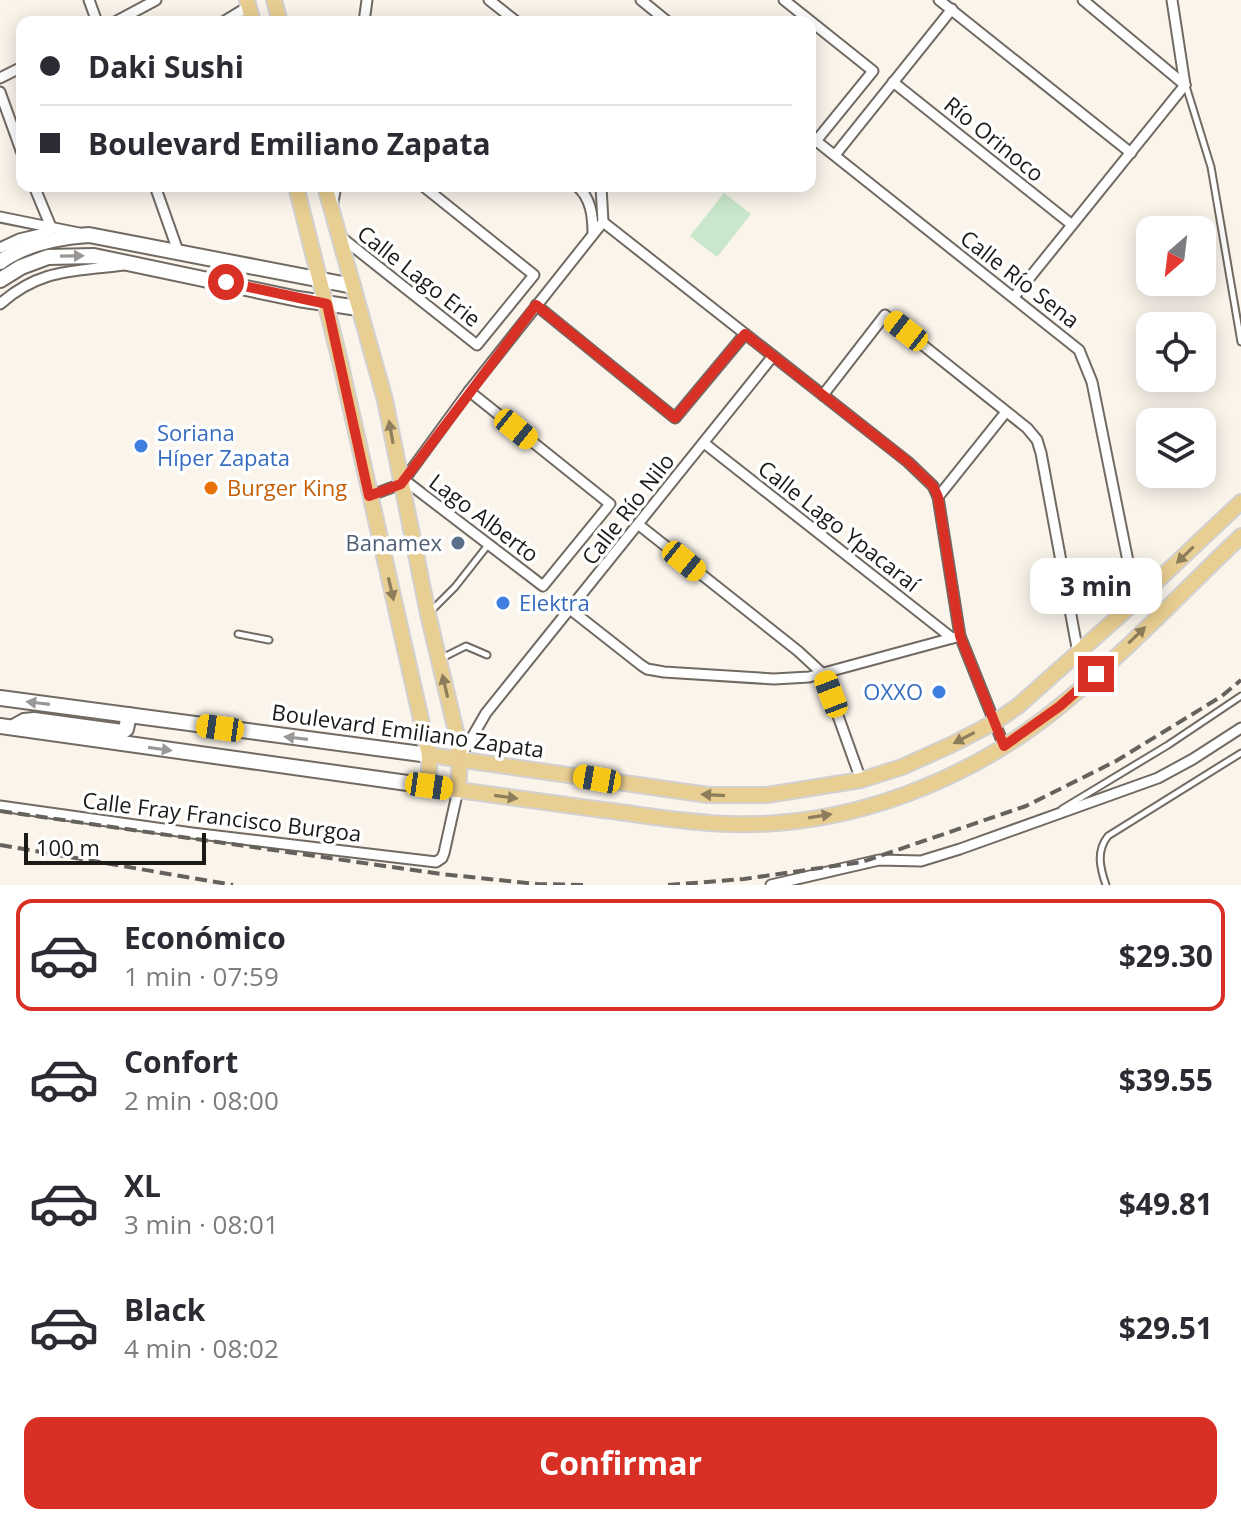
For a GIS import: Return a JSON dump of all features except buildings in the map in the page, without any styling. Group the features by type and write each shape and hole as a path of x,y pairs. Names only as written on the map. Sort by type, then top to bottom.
{"main road":[{"path":"298,192 327,304 429,755 429,786"},
{"path":"327,192 385,400 460,758 458,790"},
{"path":"0,262 30,246 89,235 353,286"},
{"path":"0,280 21,267 48,257 94,256 358,308"},
{"name":"Boulevard Emiliano Zapata","path":"0,698 460,758 708,795 767,795 861,780 902,767 995,722 1050,680 1241,502"},
{"path":"5,727 676,820 731,824 781,822 840,813 906,794 960,771 1004,746 1060,706 1241,536"},
{"path":"5,727 34,720 122,732 126,729 129,715"}],"street":[{"path":"126,16 156,0"},
{"path":"489,0 509,16"},
{"path":"641,0 661,16"},
{"path":"784,0 804,16"},
{"path":"939,0 1131,153"},
{"path":"1083,0 1185,85"},
{"path":"1014,297 1185,85 1172,0"},
{"path":"231,16 248,3"},
{"path":"835,155 952,9"},
{"path":"816,26 873,71 816,136"},
{"name":"Río Orinoco","path":"893,82 1071,224"},
{"path":"0,92 16,136"},
{"name":"Calle Río Sena","path":"816,141 1079,350 1087,366 1136,601"},
{"path":"0,248 19,239 49,232 51,227 36,192"},
{"path":"157,192 178,251"},
{"path":"332,210 335,192"},
{"name":"Calle Lago Erie","path":"338,235 477,345 534,275 430,192"},
{"path":"584,192 593,219 593,235"},
{"path":"588,202 595,192"},
{"path":"369,496 402,482 469,391 603,222 600,192"},
{"path":"0,217 89,235"},
{"path":"603,222 933,486 938,497 956,637 1004,746"},
{"path":"0,304 27,284 48,274 139,263"},
{"path":"536,305 675,418 745,334"},
{"path":"823,395 885,315 1027,428 1037,440 1041,453 1078,653"},
{"name":"Calle Río Nilo","path":"460,758 486,713 773,356"},
{"name":"Calle Río Nilo","path":"469,391 610,504 543,586"},
{"path":"938,497 1006,412"},
{"name":"Calle Lago Ypacaraí","path":"704,443 956,637"},
{"name":"Lago Alberto","path":"402,482 489,543 543,586"},
{"path":"639,525 823,674 861,780"},
{"path":"571,610 631,658 656,671 774,679 823,674 956,637"},
{"path":"771,885 879,860 921,861 1158,778 1241,728"},
{"name":"Calle Fray Francisco Burgoa","path":"0,806 206,835 440,860 458,790"}],"lane":[{"path":"1185,85 1211,167 1241,342"},
{"path":"428,614 455,587 489,543"},
{"path":"238,634 269,640"},
{"path":"439,659 466,646 487,655"},
{"path":"1049,817 1168,745 1241,696"},
{"path":"1106,885 1100,855 1101,845 1108,836 1241,753"}],"green space":[{"path":"724,193 751,214 717,257 690,236"}],"railway":[{"path":"668,885 744,879 862,862 1026,806 1116,761 1222,696 1241,680"},
{"path":"0,811 441,874 537,884 586,885"},
{"path":"0,845 233,885"}],"place":[{"name":"Soriana Híper Zapata","path":"141,446"},
{"name":"Burger King","path":"211,488"},
{"name":"Banamex","path":"458,543"},
{"name":"Elektra","path":"503,603"},
{"name":"OXXO","path":"939,692"}],"route":[{"path":"226,282 327,304 369,496 401,484 536,305 675,418 745,334 908,462 933,486 938,497 960,636 1004,746 1060,706 1096,674"}]}
